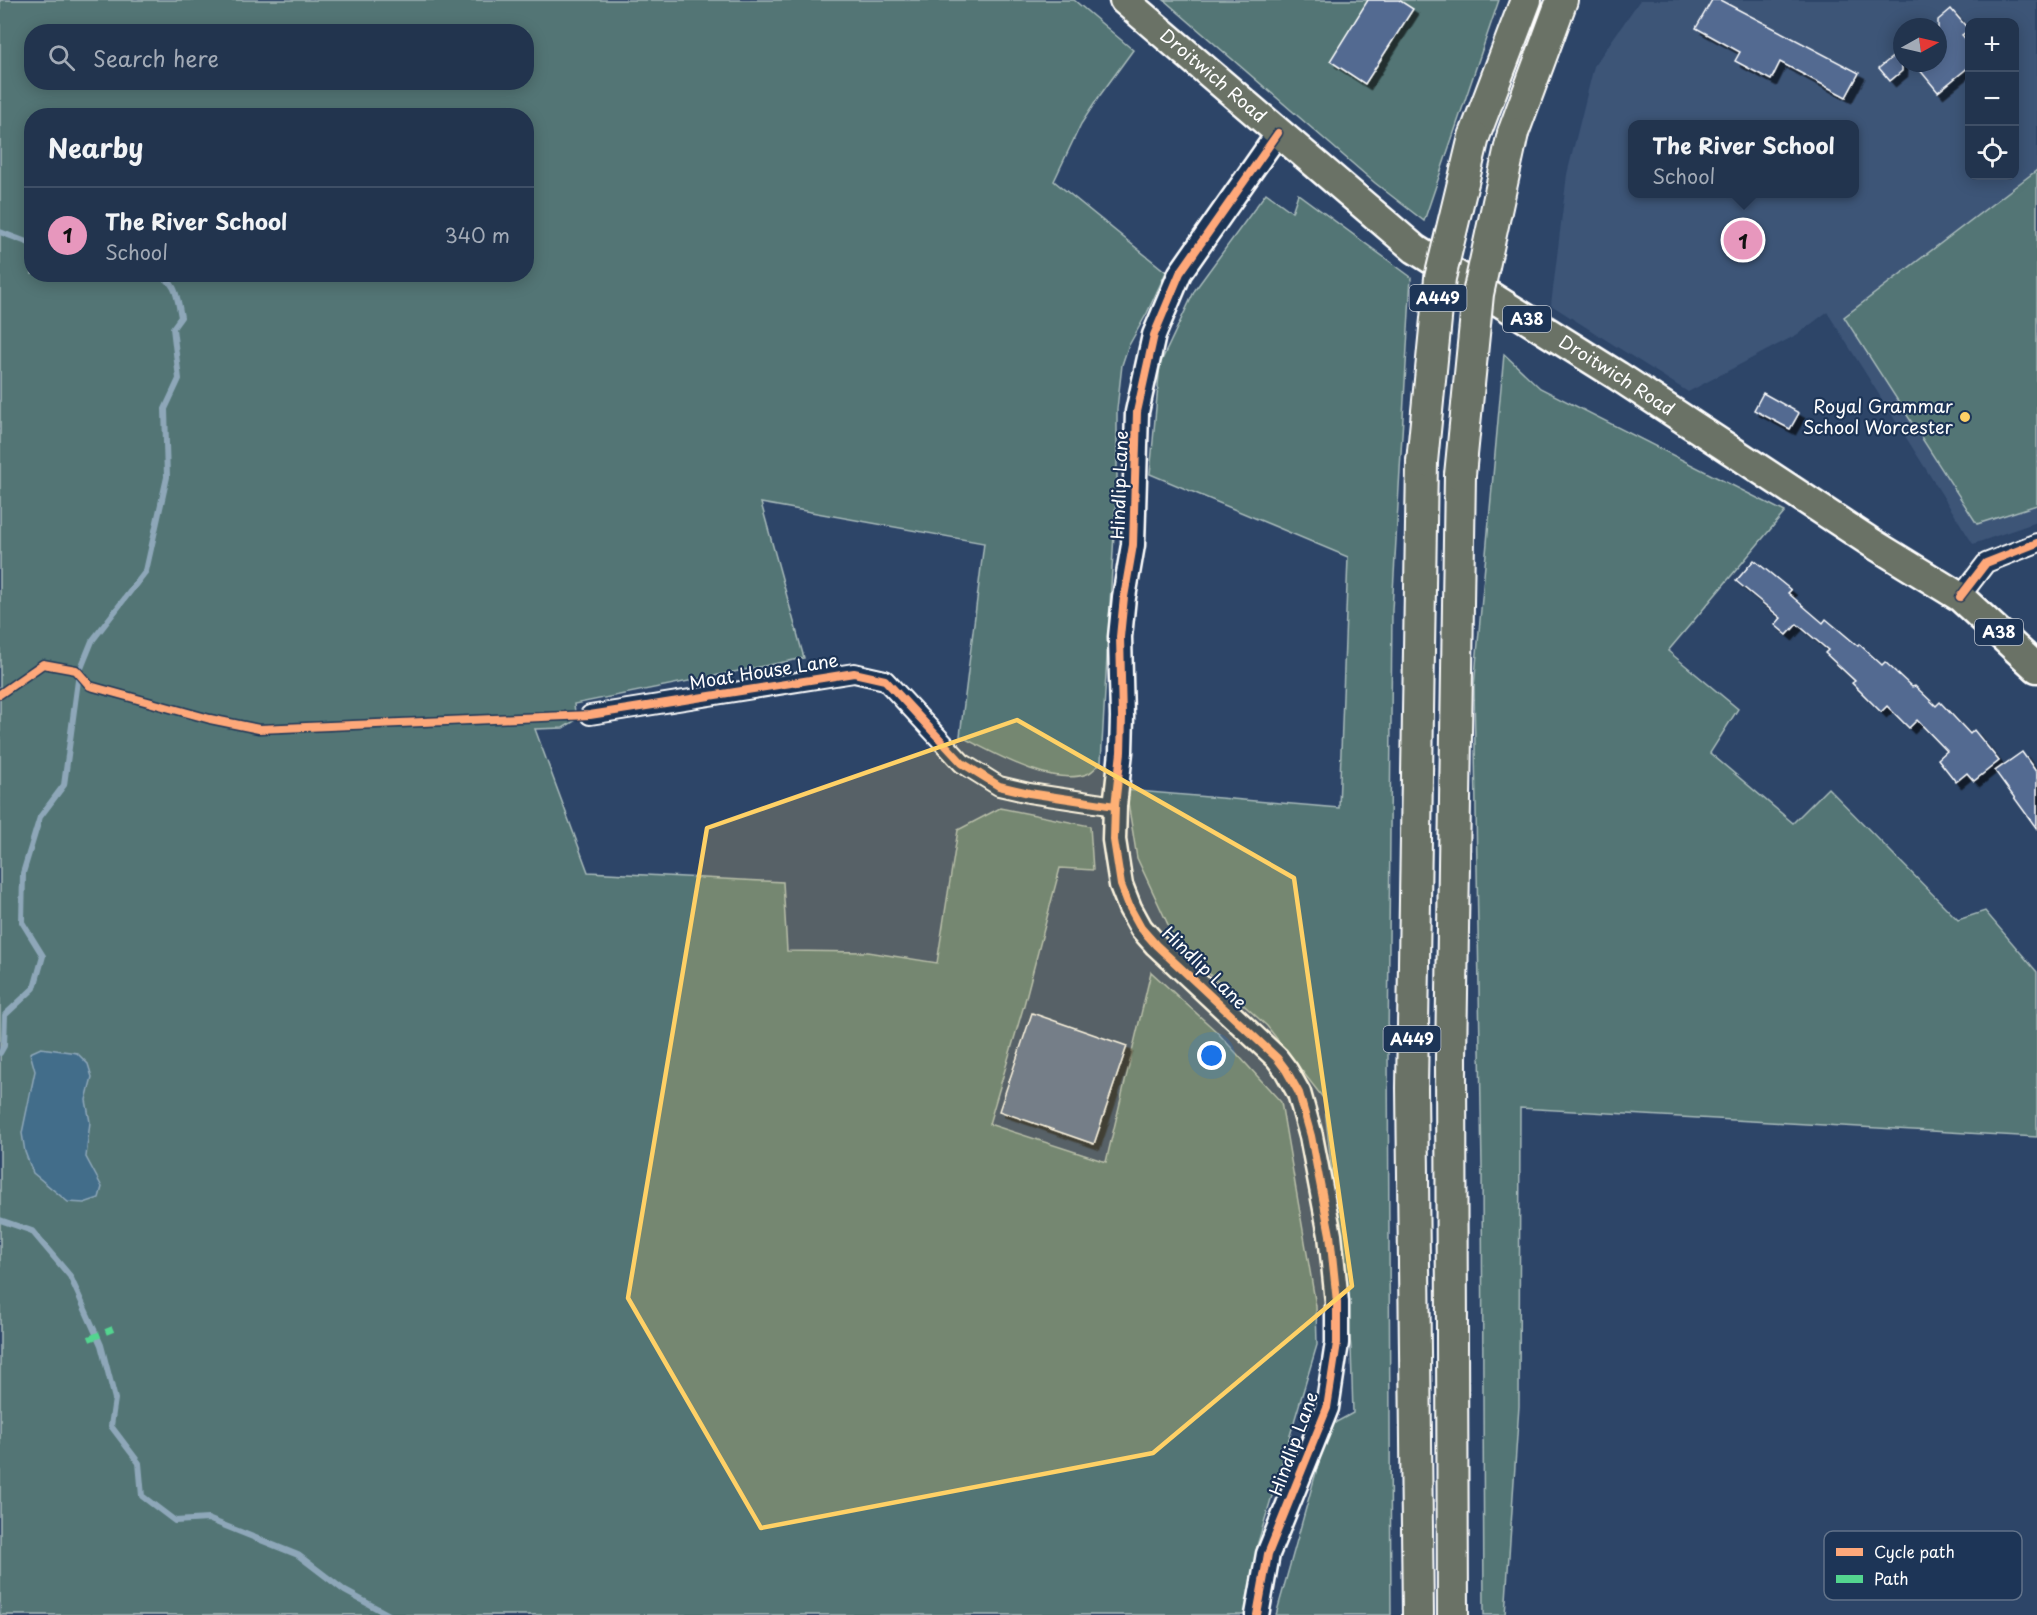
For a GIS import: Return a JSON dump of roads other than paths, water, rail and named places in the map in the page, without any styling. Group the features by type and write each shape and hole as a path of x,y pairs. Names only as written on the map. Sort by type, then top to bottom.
{"highway":[{"name":"A449","path":"1418,1615 1412,1088 1422,462 1440,278 1474,137 1526,0"},
{"name":"A449","path":"1453,1615 1451,1059 1460,475 1478,294 1513,133 1562,0"}],"main road":[{"name":"Droitwich Road","path":"1124,0 1415,249 1618,376 1960,597 2037,668"}],"street":[{"name":"Hindlip Lane","path":"1257,1615 1268,1554 1327,1408 1337,1343 1337,1302 1330,1235 1311,1136 1299,1093 1277,1058 1156,945 1142,928 1130,908 1121,885 1114,840 1121,752 1120,637 1133,545 1137,412 1149,356 1154,335 1180,273 1278,134"},
{"path":"1960,597 1986,563 2037,543"},
{"name":"Moat House Lane","path":"590,715 854,673 885,680 962,764 999,786 1029,793 1115,806"}],"waterway":[{"path":"0,232 24,241"},
{"path":"0,1053 4,1046 5,1015 34,988 43,956 22,922 23,873 40,817 64,785 79,673 92,641 146,571 167,477 165,409 179,379 173,328 181,317 177,296 169,282"},
{"path":"0,1220 32,1231 70,1276 101,1345 115,1399 111,1426 139,1463 142,1496 175,1521 208,1519 298,1555 345,1591 389,1615"}],"place":[{"name":"The River School","path":"1743,240"},
{"name":"Royal Grammar School Worcester","path":"1965,417"}]}
